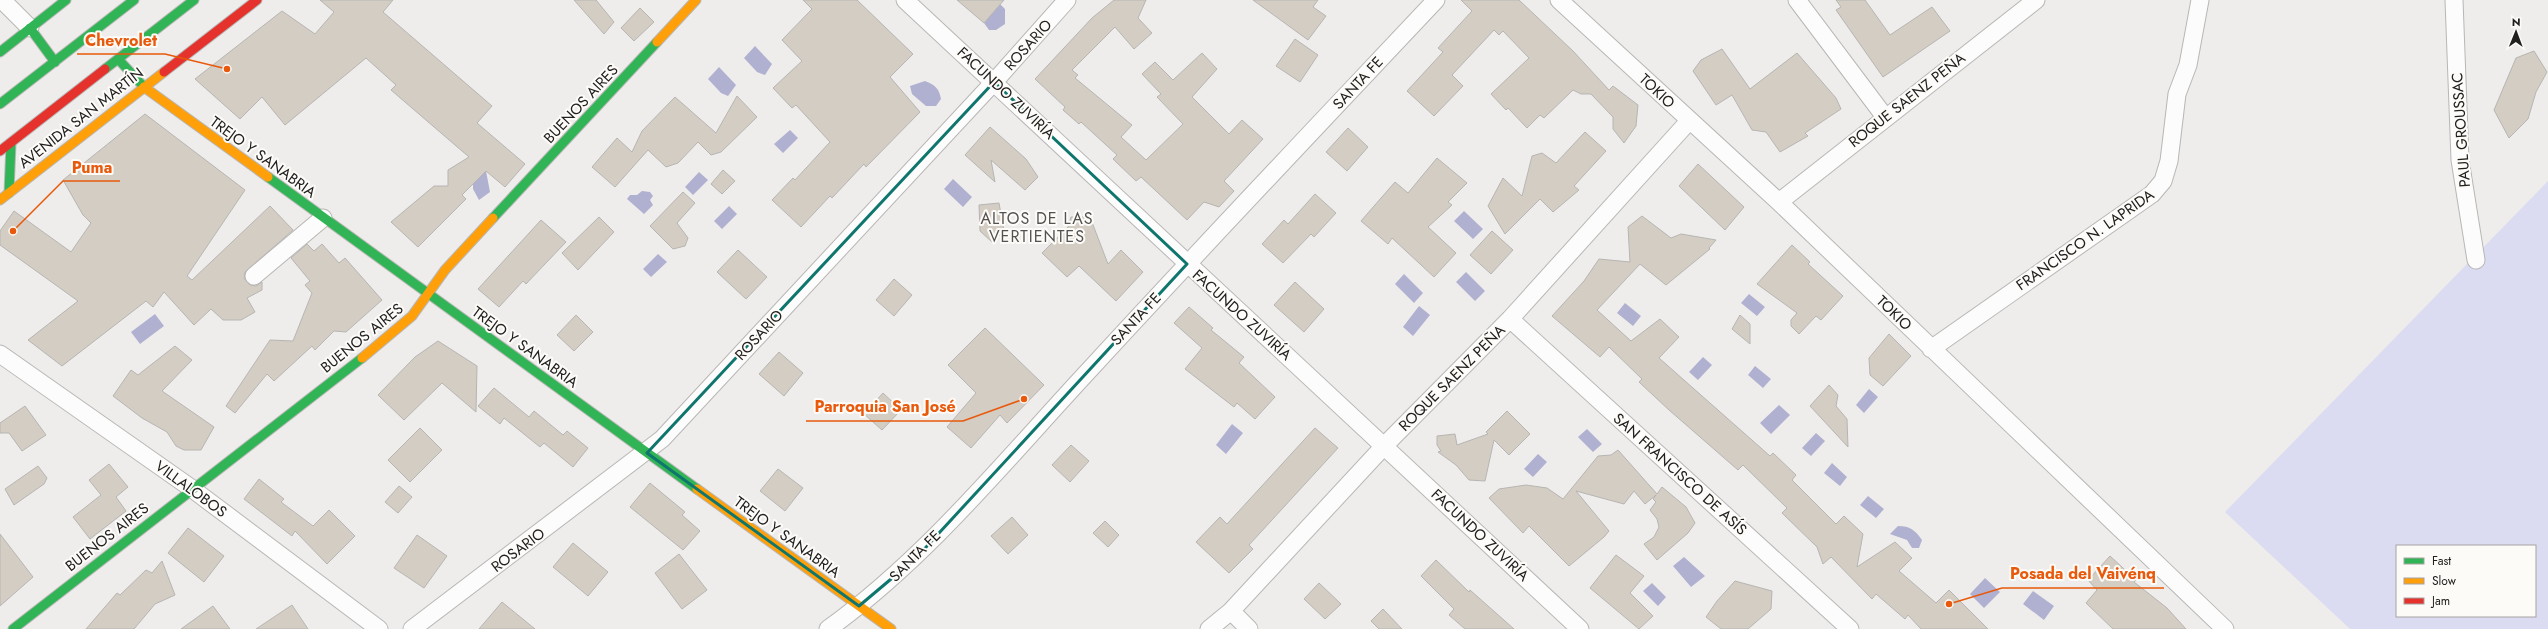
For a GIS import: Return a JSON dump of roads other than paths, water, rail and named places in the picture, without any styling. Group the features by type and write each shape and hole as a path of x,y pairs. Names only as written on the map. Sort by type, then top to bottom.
{"street":[{"path":"2,0 30,28 55,62"},
{"path":"0,52 66,0"},
{"path":"0,104 134,0"},
{"path":"0,152 194,0"},
{"name":"AVENIDA SAN MARTÍN","path":"0,200 257,0"},
{"name":"BUENOS AIRES","path":"13,629 192,488 395,332 412,316 429,295 445,270 696,0"},
{"name":"FACUNDO ZUVIRÍA","path":"905,0 1186,264 1385,445 1580,629"},
{"name":"ROSARIO","path":"412,629 647,453 662,439 994,82 1067,0"},
{"name":"SANTA FE","path":"828,629 860,606 916,558 1186,264 1436,0"},
{"name":"TOKIO","path":"1559,0 1689,121 1779,202 2225,629"},
{"path":"1797,0 1885,117"},
{"name":"ROQUE SAENZ PEÑA","path":"1779,202 1885,117 2036,0"},
{"name":"FRANCISCO N. LAPRIDA","path":"1931,349 2152,194 2163,181 2169,161 2177,94 2188,65 2200,0"},
{"name":"PAUL GROUSSAC","path":"2454,0 2460,160 2476,260"},
{"name":"TREJO Y SANABRIA","path":"118,59 144,87 891,629"},
{"name":"ROQUE SAENZ PEÑA","path":"1209,629 1231,610 1385,445 1510,319 1689,121"},
{"path":"9,193 11,143"},
{"path":"254,276 323,218"},
{"name":"SAN FRANCISCO DE ASÍS","path":"1510,319 1850,629"},
{"name":"VILLALOBOS","path":"0,354 192,488 378,629"},
{"path":"1231,610 1249,629"}],"place":[{"name":"Chevrolet","path":"227,69"},
{"name":"Puma","path":"13,231"},
{"name":"Parroquia San José","path":"1024,399"},
{"name":"Posada del Vaivénq","path":"1949,604"}],"district":[{"name":"ALTOS DE LAS VERTIENTES","path":"1037,227"}]}
